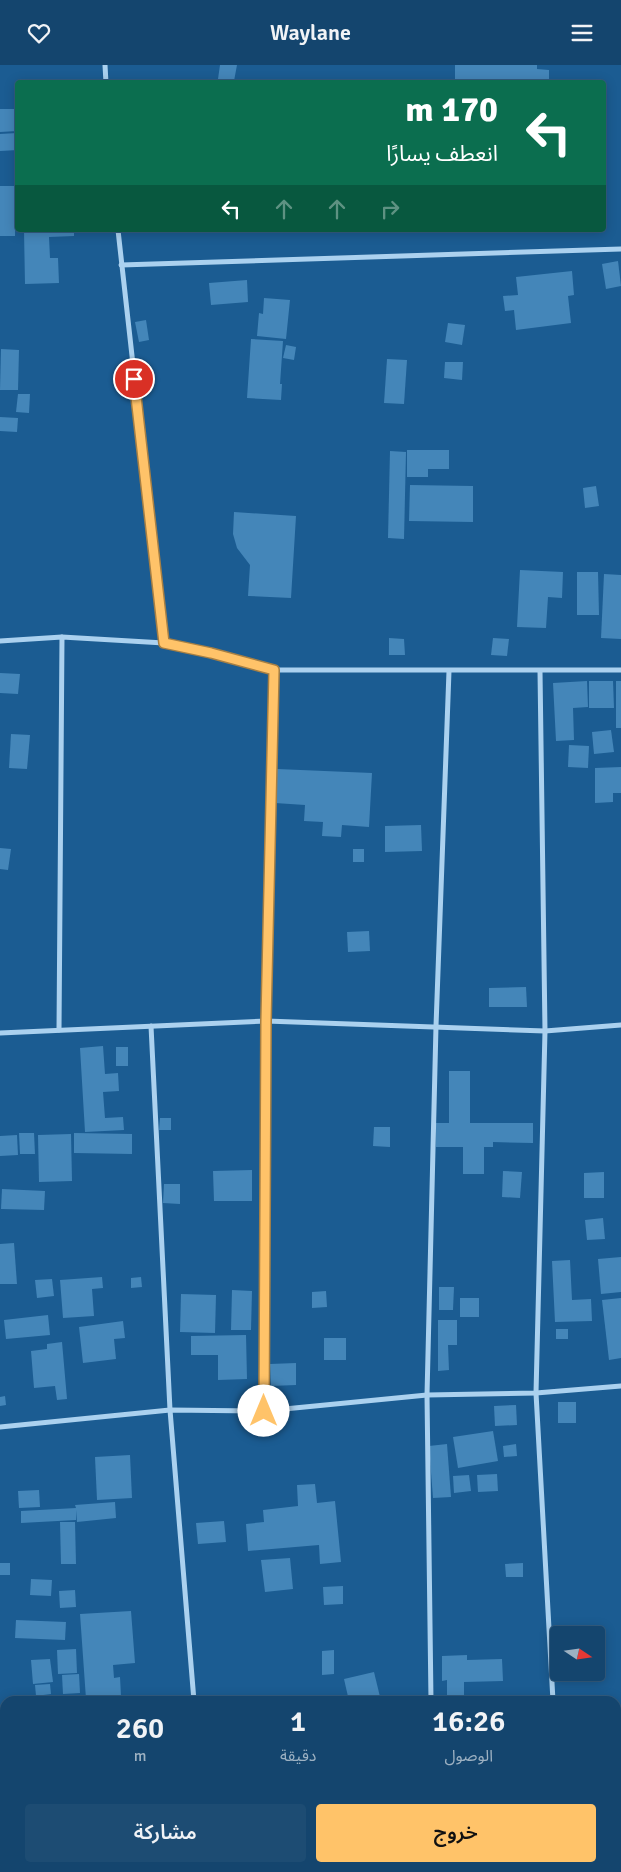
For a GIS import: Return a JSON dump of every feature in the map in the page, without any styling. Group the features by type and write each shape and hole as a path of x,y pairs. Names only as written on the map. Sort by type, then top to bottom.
{"street":[{"path":"105,65 106,80"},
{"path":"118,232 164,643"},
{"path":"121,265 621,249"},
{"path":"59,1030 62,637"},
{"path":"0,641 62,637 164,643 274,670 621,670"},
{"path":"264,1411 266,1021 274,670"},
{"path":"431,1696 427,1395 436,1026 449,671"},
{"path":"540,671 545,1031 536,1393 553,1696"},
{"path":"0,1033 266,1021 545,1031 621,1025"},
{"path":"151,1026 170,1410 194,1696"},
{"path":"0,1427 170,1410 264,1411 427,1395 536,1393 621,1386"}],"building":[{"path":"220,65 237,65 234,80 218,79"},
{"path":"455,65 537,65 537,69 549,70 549,80 455,80"},
{"path":"0,109 15,109 15,131 0,132"},
{"path":"15,133 15,150 0,151 0,134"},
{"path":"0,186 15,186 15,236 0,236"},
{"path":"24,232 74,232 74,236 49,237 50,258 58,258 59,283 25,284"},
{"path":"618,261 621,286 606,289 602,264"},
{"path":"572,271 574,295 568,296 571,323 516,330 514,310 505,311 503,296 518,295 516,277"},
{"path":"247,280 248,302 211,305 209,283"},
{"path":"264,298 290,300 286,339 257,336 259,313 263,314"},
{"path":"146,320 149,340 139,342 135,322"},
{"path":"448,323 465,325 462,345 445,342"},
{"path":"251,339 283,341 280,384 282,384 281,400 247,398"},
{"path":"286,345 296,347 294,360 283,358"},
{"path":"1,349 19,350 18,390 0,390"},
{"path":"387,359 407,360 404,404 384,403"},
{"path":"445,362 463,362 462,380 444,378"},
{"path":"18,394 30,394 29,413 16,412"},
{"path":"0,417 18,418 17,432 0,431"},
{"path":"407,450 449,450 449,469 428,469 428,477 407,477"},
{"path":"390,451 406,452 404,539 388,538"},
{"path":"410,485 473,486 473,522 409,521"},
{"path":"596,486 599,506 585,508 583,488"},
{"path":"234,512 296,516 291,598 248,596 250,565 237,548 233,534"},
{"path":"520,570 563,572 562,598 548,597 546,628 517,627"},
{"path":"577,572 598,572 599,615 577,615"},
{"path":"604,574 621,575 621,639 601,638"},
{"path":"389,638 404,639 405,655 389,655"},
{"path":"493,638 509,639 507,656 491,655"},
{"path":"0,673 20,674 18,694 0,693"},
{"path":"587,681 588,707 573,708 574,740 556,741 553,683"},
{"path":"589,681 613,681 614,708 589,708"},
{"path":"616,681 621,681 621,728 616,728"},
{"path":"611,730 614,752 594,754 592,732"},
{"path":"11,734 30,735 27,769 9,768"},
{"path":"569,745 589,746 588,768 568,767"},
{"path":"621,767 621,793 613,793 613,802 595,803 595,768"},
{"path":"277,769 372,773 369,827 342,825 341,837 322,836 323,822 304,821 305,805 275,803"},
{"path":"421,825 422,851 385,852 385,826"},
{"path":"0,848 11,849 8,870 0,869"},
{"path":"353,849 364,849 364,862 353,862"},
{"path":"369,931 370,951 348,952 347,932"},
{"path":"526,987 527,1007 489,1007 489,988"},
{"path":"103,1046 105,1074 118,1073 119,1091 103,1092 105,1118 123,1117 124,1130 85,1132 80,1048"},
{"path":"116,1047 128,1047 128,1066 116,1066"},
{"path":"449,1071 470,1071 470,1123 533,1123 533,1143 493,1142 493,1147 484,1147 484,1174 463,1174 463,1147 436,1147 436,1123 449,1123"},
{"path":"160,1118 171,1118 171,1130 159,1130"},
{"path":"374,1127 390,1127 390,1147 373,1146"},
{"path":"19,1133 34,1133 35,1154 20,1154"},
{"path":"74,1133 132,1134 132,1154 74,1153"},
{"path":"71,1134 72,1181 39,1182 38,1135"},
{"path":"17,1135 18,1155 0,1156 0,1136"},
{"path":"252,1170 252,1201 214,1201 213,1171"},
{"path":"503,1171 522,1172 520,1198 502,1197"},
{"path":"604,1172 604,1198 584,1198 584,1173"},
{"path":"164,1184 180,1184 180,1204 163,1203"},
{"path":"2,1189 45,1191 44,1210 1,1209"},
{"path":"603,1218 605,1239 587,1240 585,1220"},
{"path":"14,1243 17,1284 0,1284 0,1244"},
{"path":"621,1257 621,1292 601,1294 598,1259"},
{"path":"570,1260 572,1300 591,1299 592,1321 555,1322 552,1261"},
{"path":"102,1277 103,1288 92,1289 94,1316 63,1318 60,1280"},
{"path":"141,1277 142,1287 131,1288 131,1278"},
{"path":"52,1279 54,1296 37,1298 35,1280"},
{"path":"439,1287 454,1287 453,1310 439,1310"},
{"path":"232,1290 252,1291 251,1330 231,1330"},
{"path":"326,1291 327,1307 312,1308 312,1292"},
{"path":"181,1294 216,1295 215,1333 180,1332"},
{"path":"460,1298 479,1298 479,1317 460,1317"},
{"path":"621,1298 621,1358 609,1360 602,1300"},
{"path":"48,1315 50,1335 6,1339 4,1320"},
{"path":"438,1320 457,1320 457,1345 448,1345 449,1370 438,1371"},
{"path":"123,1321 125,1338 114,1339 116,1359 83,1363 79,1327"},
{"path":"556,1329 568,1329 568,1339 556,1339"},
{"path":"246,1335 247,1379 218,1380 218,1355 191,1355 191,1336"},
{"path":"324,1338 346,1338 346,1360 324,1360"},
{"path":"62,1342 67,1399 57,1400 55,1386 34,1388 31,1351 47,1349 47,1344"},
{"path":"296,1363 296,1385 271,1386 270,1364"},
{"path":"5,1396 6,1405 0,1406 0,1397"},
{"path":"558,1402 576,1402 576,1423 558,1423"},
{"path":"516,1405 517,1425 495,1426 494,1406"},
{"path":"493,1431 498,1461 458,1468 453,1437"},
{"path":"447,1444 451,1497 433,1498 429,1446"},
{"path":"516,1444 517,1456 504,1457 503,1446"},
{"path":"130,1455 132,1498 97,1500 95,1457"},
{"path":"497,1474 498,1491 478,1492 477,1475"},
{"path":"469,1475 471,1491 454,1493 453,1476"},
{"path":"315,1484 317,1503 335,1501 341,1562 320,1564 319,1545 248,1551 246,1524 264,1522 263,1510 298,1506 297,1485"},
{"path":"39,1490 40,1507 19,1508 18,1491"},
{"path":"115,1502 116,1518 77,1522 76,1510 76,1520 21,1523 21,1511 76,1508 75,1505"},
{"path":"224,1521 226,1542 198,1544 196,1523"},
{"path":"60,1522 75,1522 76,1564 61,1564"},
{"path":"290,1558 293,1589 265,1592 261,1560"},
{"path":"0,1563 10,1563 10,1575 0,1575"},
{"path":"523,1563 523,1577 506,1577 505,1564"},
{"path":"31,1579 52,1580 51,1596 30,1595"},
{"path":"343,1586 343,1604 324,1605 323,1587"},
{"path":"75,1590 76,1607 60,1608 59,1591"},
{"path":"131,1611 135,1663 113,1665 114,1678 120,1677 121,1696 86,1696 80,1614"},
{"path":"16,1620 66,1622 65,1640 15,1638"},
{"path":"76,1649 77,1673 58,1674 57,1650"},
{"path":"334,1650 334,1674 322,1675 322,1651"},
{"path":"467,1655 467,1660 502,1659 503,1681 464,1682 464,1696 447,1696 447,1680 442,1681 442,1656"},
{"path":"50,1659 53,1682 33,1684 31,1660"},
{"path":"374,1672 380,1696 348,1696 344,1679"},
{"path":"79,1674 80,1693 63,1694 62,1675"},
{"path":"50,1684 51,1694 36,1696 35,1685"}],"route":[{"path":"134,379 164,643 274,670 266,1021 264,1411"}]}
